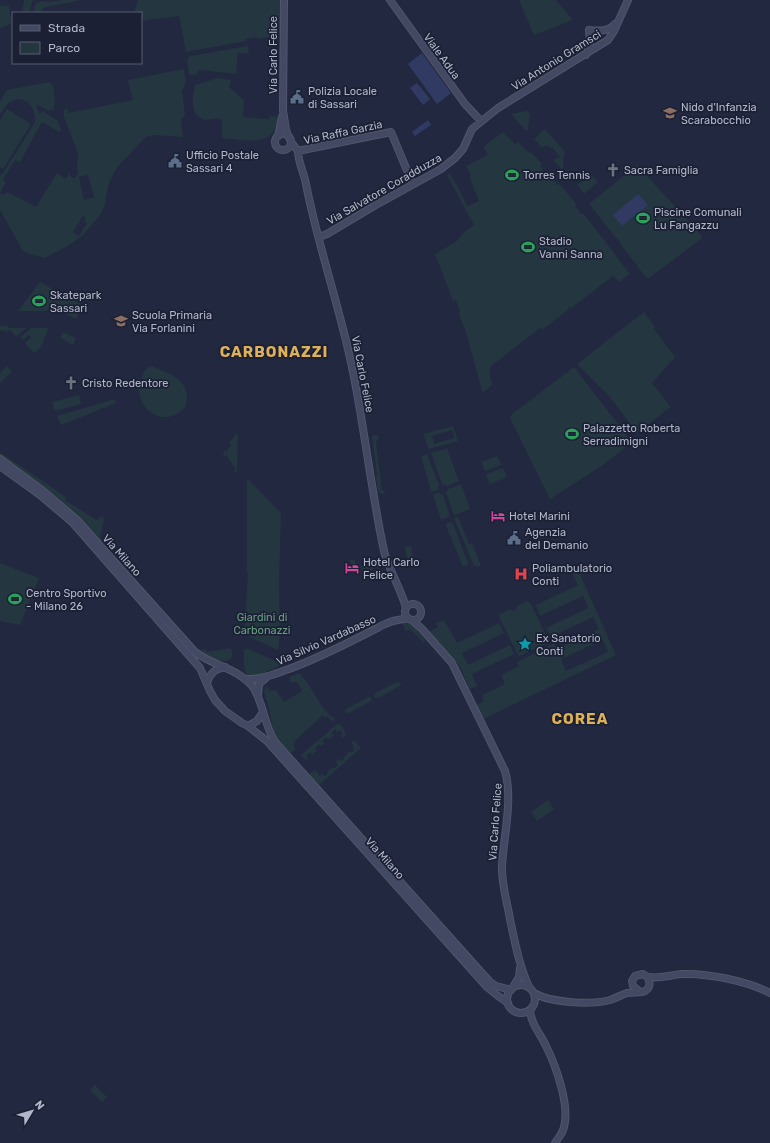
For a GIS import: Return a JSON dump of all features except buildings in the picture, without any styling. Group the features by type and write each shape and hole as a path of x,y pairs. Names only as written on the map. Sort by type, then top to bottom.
{"main road":[{"name":"Via Carlo Felice","path":"284,0 283,110 286,130 298,153 350,359 385,554 403,596 405,609"},
{"name":"Viale Adua","path":"390,0 463,102 480,119"},
{"name":"Via Antonio Gramsci","path":"480,119 586,55 608,40 628,0"},
{"path":"586,55 590,44 589,30 602,32 610,29 618,22"},
{"name":"Via Carlo Felice","path":"278,136 283,110"},
{"name":"Via Salvatore Coradduzza","path":"319,237 327,234 441,169 455,158 463,149 469,134 480,119"},
{"name":"Via Raffa Garzia","path":"298,153 391,132 414,184"},
{"path":"284,150 288,148 290,140 284,135 278,136 275,141 278,149 298,153"},
{"name":"Via Milano","path":"0,459 49,495 77,520 195,652 207,660 225,667 244,679 252,687 258,697 270,734 275,742 490,982 496,986 512,988"},
{"name":"Via Milano","path":"0,466 40,495 73,523 200,668 215,700 225,711 267,740 487,987 508,1003"},
{"name":"Via Carlo Felice","path":"403,596 412,603"},
{"path":"420,617 410,619 405,614 405,609 412,603 420,607 422,612 420,617 422,629"},
{"name":"Via Silvio Vardabasso","path":"244,679 267,677 326,654 393,621 405,609"},
{"name":"Via Carlo Felice","path":"410,619 422,629 452,663 508,779 508,799 502,866 503,885 521,967 529,987"},
{"name":"Via Silvio Vardabasso","path":"393,621 410,619"},
{"path":"207,684 209,677 213,672 218,668 225,667"},
{"name":"Via Silvio Vardabasso","path":"258,697 259,684 267,677"},
{"path":"248,726 257,721 263,712"},
{"path":"521,967 519,977 508,996 508,1003 513,1010 521,1013 532,1021 546,1046 554,1065 563,1099 564,1127 555,1143"},
{"path":"521,1013 541,1002 550,1000 590,1003 610,1000 615,997 626,991 632,984 633,978 637,974 643,974 649,980 649,986 645,991 628,993 615,997"},
{"path":"649,980 682,974 712,976 738,981 770,992"},
{"path":"632,984 634,989 639,992"},
{"path":"512,988 521,985 529,987 534,993 550,1000"},
{"path":"532,1021 531,1008 535,1000 534,993"}],"green space":[{"path":"24,0 33,0 29,12 22,12"},
{"path":"82,0 46,7 43,8 42,12 34,12 34,7 37,2"},
{"path":"138,0 280,0 280,32 276,33 274,36 257,39 257,37 245,39 246,41 186,52 179,16 142,21 142,12 134,12"},
{"path":"519,0 556,0 573,20 534,35"},
{"path":"9,5 11,24 0,28 0,6"},
{"path":"248,46 249,53 238,53 236,74 199,70 196,75 189,75 187,61 190,56"},
{"path":"184,69 186,83 182,91 185,115 181,120 183,137 153,135 146,137 119,165 113,174 108,186 104,208 83,235 68,246 44,258 30,254 23,251 0,210 0,193 3,195 8,192 36,207 57,173 66,179 70,172 70,176 75,178 78,173 78,153 64,117 64,110 67,107 68,113 133,100 128,80","holes":["88,175 94,197 84,200 79,177","83,216 86,218 84,222 87,223 79,236 73,232"]},
{"path":"218,78 231,80 229,87 244,100 243,117 268,119 270,116 278,117 275,129 269,136 263,139 249,141 222,138 222,120 219,118 205,120 196,114 193,106 195,85"},
{"path":"49,82 53,85 55,100 54,109 49,111 36,104 39,114 43,111 58,121 61,131 59,132 42,122 20,162 15,160 3,180 6,182 0,193 0,175 3,173 35,122 35,116 32,107 25,100 20,99 8,103 0,115 0,101 7,90"},
{"path":"7,109 31,124 3,169 0,167 0,120"},
{"path":"527,111 530,114 528,129 526,131 511,114"},
{"path":"545,129 566,153 564,154 563,170 553,160 560,157 552,147 550,148 547,145 542,148 534,139"},
{"name":"Stadio Vanni Sanna","path":"503,132 515,144 518,142 529,153 531,152 542,164 540,166 550,180 553,178 557,185 560,184 576,204 575,206 581,214 584,214 630,274 619,282 613,276 571,308 569,306 569,309 542,330 540,328 491,366 489,370 492,385 484,392 482,391 466,332 458,312 460,311 456,300 453,301 435,254 457,241 463,233 474,225 447,175 450,174 456,183 467,206 479,201 469,177 471,176 466,166 488,155 483,147"},
{"name":"Piscine Comunali Lu Fangazzu","path":"637,165 702,236 701,239 649,278 646,278 620,241 589,204"},
{"path":"591,174 598,182 584,194 577,185"},
{"path":"40,282 83,305 76,319 50,306 47,311 18,311"},
{"path":"644,312 655,327 654,329 675,357 652,383 671,407 637,433 609,396 577,364"},
{"path":"6,325 9,328 26,328 16,337 10,330 6,332 4,330 0,331 0,326"},
{"path":"31,328 48,329 41,347 34,353 25,343 31,337 29,335 23,340 20,337"},
{"path":"63,332 76,338 73,345 60,338"},
{"path":"7,366 12,372 0,383 0,373"},
{"path":"152,366 173,376 183,384 187,397 186,406 177,414 168,417 159,416 144,406 140,398 139,388 144,371 148,367"},
{"name":"Palazzetto Roberta Serradimigni","path":"574,367 632,442 603,465 550,499 510,418 512,414"},
{"path":"79,395 81,404 55,411 52,402"},
{"path":"115,399 116,403 61,425 57,416"},
{"path":"453,426 458,441 429,449 423,434","holes":["452,430 455,438 434,444 432,436"]},
{"path":"236,434 238,435 237,472 235,473 234,471 236,469 226,455 223,457 224,450 226,452 231,445 229,443"},
{"path":"373,435 377,435 379,438 376,441 382,491 385,490 382,494 378,492"},
{"path":"447,448 459,481 447,486 442,484 431,453"},
{"path":"0,452 66,497 65,500 97,520 102,516 104,519 100,536 103,541 101,543 67,507 41,485 0,455"},
{"path":"427,454 439,485 438,490 431,492 421,456"},
{"path":"497,456 502,465 485,471 481,462"},
{"path":"503,468 507,477 490,484 486,474"},
{"name":"Giardini di Carbonazzi","path":"247,478 281,513 279,583 280,635 278,650 251,638 244,631 248,575"},
{"path":"461,484 470,509 454,515 446,493 448,489"},
{"path":"439,492 443,495 450,516 441,520 433,495"},
{"path":"458,517 469,544 472,543 481,566 474,566 454,518"},
{"path":"450,522 453,524 468,563 467,566 462,565 446,526 446,524"},
{"path":"411,546 414,566 409,567 405,547"},
{"path":"354,559 356,564 360,566 367,565 372,560 378,562 378,569 376,566 365,575 364,582 361,568 352,570 350,560"},
{"name":"Centro Sportivo - Milano 26","path":"0,563 39,578 20,625 0,621"},
{"path":"578,570 616,655 483,719 477,705 484,701 482,695 505,684 501,675 519,666 517,662 554,643 557,649 599,629 593,617 551,637 546,628 588,608 583,596 540,616 536,605 578,585 572,573","holes":["603,640 608,652 566,671 561,659"]},
{"path":"527,601 531,604 548,640 547,643 520,656 518,655 499,617 500,614 510,609 513,611 516,610 517,606"},
{"path":"444,620 457,643 499,623 504,633 462,653 468,665 510,645 514,654 472,674 477,686 470,689 459,665 429,632 438,627 436,623"},
{"path":"406,622 414,626 425,640 424,643 410,629 406,631 402,623"},
{"path":"231,648 231,657 226,661 217,661 208,658 198,649 206,649 207,652"},
{"path":"246,649 282,664 283,661 286,663 254,677 249,677 245,671 244,665 244,651"},
{"path":"299,673 304,678 325,710 334,718 334,720 332,722 327,716 325,718 323,715 294,742 295,744 293,746 296,749 291,753 274,736 269,708 264,692 267,686 270,691 276,690 284,702 302,691 297,682 291,682 289,677"},
{"path":"397,682 400,682 400,686 378,698 374,697 375,693"},
{"path":"368,697 371,697 371,701 349,713 345,712 346,709"},
{"path":"337,724 342,726 346,735 343,738 341,735 343,733 340,730 338,732 335,729 331,733 334,735 329,740 326,737 322,741 325,743 321,746 319,744 315,748 317,750 312,755 310,752 306,756 308,758 306,760 301,755"},
{"path":"354,740 361,748 319,785 309,774 315,770 320,776 322,774 325,776 328,773 327,772 338,765 336,762 339,759 341,761 344,759 343,758 350,751 352,753 354,750 352,747 354,746 351,742"},
{"path":"548,800 554,809 537,821 531,812"},
{"path":"95,1085 107,1097 102,1102 90,1090"}],"water":[{"path":"422,53 451,93 437,104 408,64"},
{"path":"417,83 430,99 423,105 410,88"},
{"path":"428,120 431,125 415,136 412,132"},
{"path":"638,194 648,205 622,226 613,215"}],"place":[{"name":"Polizia Locale di Sassari","path":"297,97"},
{"name":"Nido d'Infanzia Scarabocchio","path":"670,113"},
{"name":"Ufficio Postale Sassari 4","path":"175,161"},
{"name":"Sacra Famiglia","path":"613,170"},
{"name":"Torres Tennis","path":"512,175"},
{"name":"Piscine Comunali Lu Fangazzu","path":"643,218"},
{"name":"Stadio Vanni Sanna","path":"528,247"},
{"name":"Skatepark Sassari","path":"39,301"},
{"name":"Scuola Primaria Via Forlanini","path":"121,321"},
{"name":"Cristo Redentore","path":"71,383"},
{"name":"Palazzetto Roberta Serradimigni","path":"572,434"},
{"name":"Hotel Marini","path":"498,516"},
{"name":"Agenzia del Demanio","path":"514,538"},
{"name":"Hotel Carlo Felice","path":"352,568"},
{"name":"Poliambulatorio Conti","path":"521,574"},
{"name":"Centro Sportivo - Milano 26","path":"15,599"},
{"name":"Ex Sanatorio Conti","path":"525,644"}],"district":[{"name":"CARBONAZZI","path":"274,352"},
{"name":"COREA","path":"580,719"}]}
